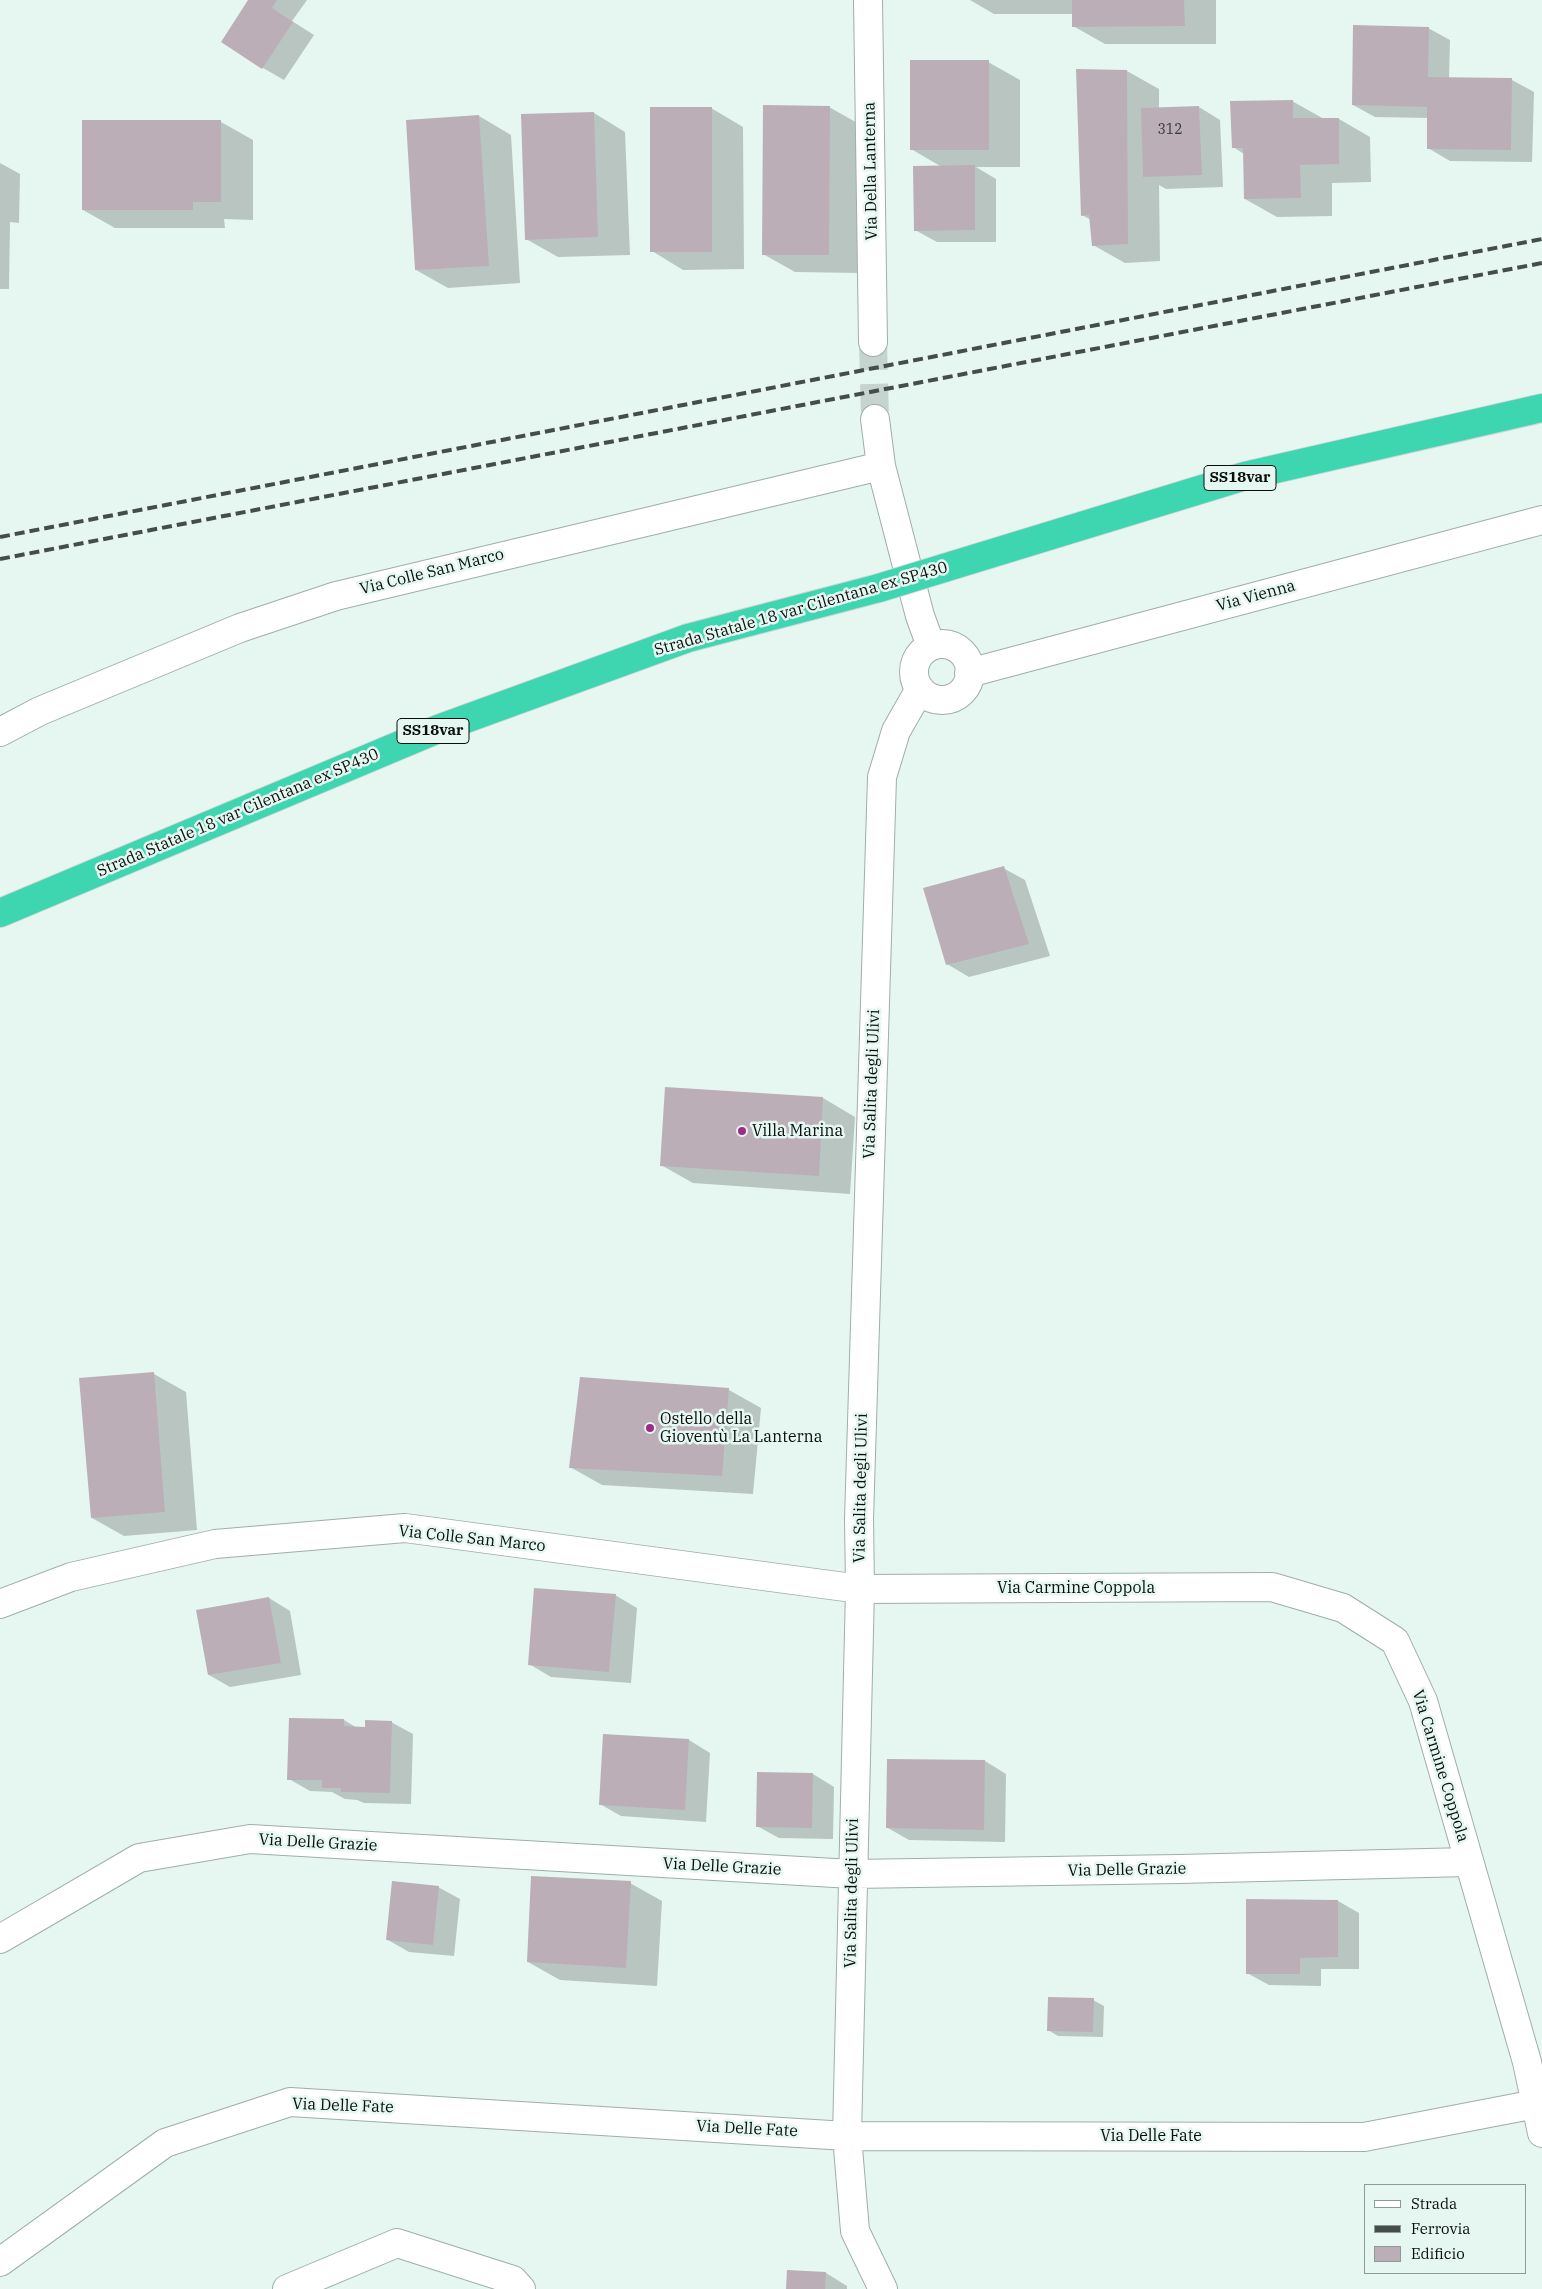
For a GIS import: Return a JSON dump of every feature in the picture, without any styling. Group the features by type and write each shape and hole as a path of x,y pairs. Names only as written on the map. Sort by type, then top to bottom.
{"highway":[{"name":"Strada Statale 18 var Cilentana ex SP430","path":"0,913 438,729 688,638 880,588 1245,476 1542,408"}],"street":[{"name":"Via Della Lanterna","path":"868,0 873,342"},
{"path":"875,419 881,466 920,616 931,646"},
{"name":"Via Colle San Marco","path":"0,732 40,711 240,628 336,596 881,466"},
{"name":"Via Vienna","path":"969,673 1542,520"},
{"path":"940,644 957,649 968,664 969,673 963,689 948,699 930,697 920,689 914,676 914,667 922,651 940,644"},
{"name":"Via Salita degli Ulivi","path":"883,2289 855,2231 847,2136 860,1589 860,1499 882,778 896,732 920,689"},
{"name":"Via Colle San Marco","path":"0,1604 72,1577 215,1544 405,1528 860,1589"},
{"name":"Via Carmine Coppola","path":"860,1589 1272,1587 1343,1608 1395,1641 1423,1702 1527,2062 1542,2133"},
{"name":"Via Delle Grazie","path":"0,1939 140,1858 250,1839 852,1874 1468,1862"},
{"name":"Via Delle Fate","path":"0,2262 165,2143 290,2102 847,2136 1364,2137 1536,2104"},
{"path":"287,2289 397,2243 513,2280 521,2289"}],"building":[{"path":"248,0 277,0 272,8 293,22 262,69 221,42"},
{"path":"1072,0 1184,0 1185,26 1072,27"},
{"path":"1353,25 1429,27 1428,77 1512,78 1511,150 1427,149 1427,107 1352,105"},
{"path":"910,60 989,60 989,150 910,150"},
{"path":"1076,69 1127,70 1128,244 1092,246 1089,215 1081,216"},
{"path":"1293,100 1293,118 1339,118 1339,164 1300,165 1301,198 1244,199 1243,148 1232,148 1230,101"},
{"path":"763,105 830,106 829,255 762,255"},
{"path":"1199,106 1202,175 1143,177 1141,108"},
{"path":"650,107 712,107 712,252 650,252"},
{"path":"594,112 598,237 525,240 521,114"},
{"path":"479,115 489,266 415,270 406,120"},
{"path":"82,120 221,120 221,202 193,202 193,210 82,210"},
{"path":"975,165 975,230 914,231 913,166"},
{"path":"1004,866 1029,944 946,965 923,888"},
{"name":"Villa Marina","path":"665,1087 823,1097 819,1176 660,1166"},
{"path":"154,1372 165,1512 91,1518 79,1378"},
{"name":"Ostello della Gioventù La Lanterna","path":"580,1377 729,1388 722,1476 569,1468"},
{"path":"534,1588 616,1594 609,1672 528,1665"},
{"path":"269,1597 281,1663 208,1675 196,1610"},
{"path":"289,1718 344,1719 344,1726 365,1727 365,1720 392,1721 390,1793 341,1792 341,1788 322,1788 322,1780 287,1780"},
{"path":"603,1734 689,1739 685,1810 599,1805"},
{"path":"887,1759 985,1760 984,1830 886,1828"},
{"path":"757,1772 813,1773 812,1828 756,1827"},
{"path":"531,1876 631,1881 626,1968 527,1962"},
{"path":"392,1881 439,1886 433,1945 386,1940"},
{"path":"1246,1899 1338,1900 1338,1957 1300,1958 1300,1974 1246,1974"},
{"path":"1048,1997 1094,1998 1093,2032 1047,2031"},
{"path":"787,2270 826,2272 825,2289 786,2289"}],"tunnel":[{"path":"873,342 875,419"}],"railway":[{"path":"0,537 1542,239"},
{"path":"0,559 1542,263"}],"place":[{"name":"Villa Marina","path":"742,1131"},
{"name":"Ostello della Gioventù La Lanterna","path":"650,1428"}]}
